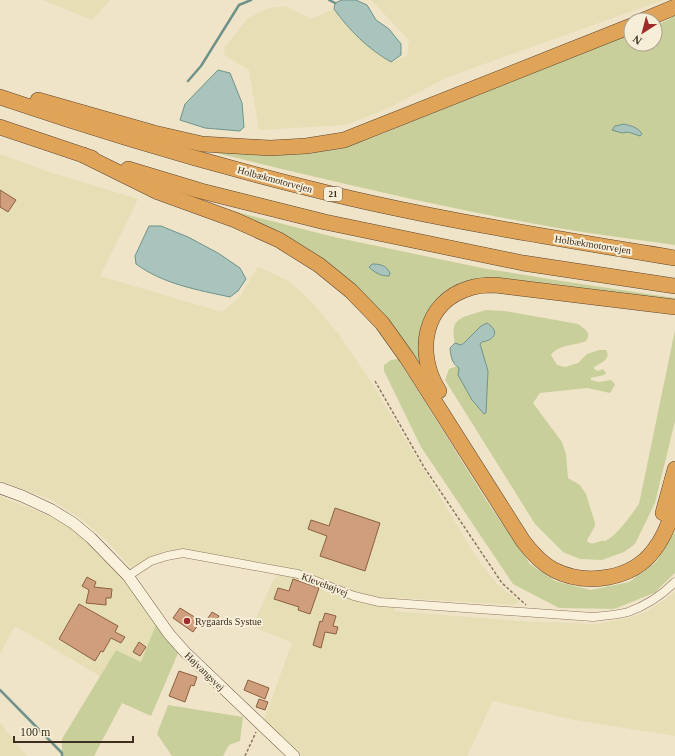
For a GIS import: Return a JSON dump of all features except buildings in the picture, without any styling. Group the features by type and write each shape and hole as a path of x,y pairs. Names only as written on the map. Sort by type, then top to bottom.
{"highway":[{"path":"663,12 675,7"},
{"path":"0,91 25,96 154,133 202,144 270,148 306,146 344,140 623,29"},
{"name":"Holbækmotorvejen","path":"0,97 92,128 332,194 528,234 675,258"},
{"path":"0,127 83,155 201,191 325,222 523,263 675,286"},
{"path":"83,155 158,192 235,220 279,240 319,265 351,291 382,323 407,358 531,552 554,570 577,578 590,579 604,578 628,571 640,564 654,551 667,528 675,503"},
{"path":"675,307 495,285 482,285 471,287 462,291 444,302 433,317 429,327 426,337 425,351 431,377 475,449 530,536 547,554 557,561 568,566 578,568 602,569 613,566 634,556 646,544 659,524 665,508 675,469"}],"street":[{"path":"0,488 22,496 52,510 73,523 91,538 128,576"},
{"name":"Klevehøjvej","path":"128,576 151,561 167,556 183,554 298,574 354,596 379,602 593,617 627,612 648,602 675,582"},
{"name":"Højvangsvej","path":"128,576 169,634 182,649 294,756"}],"path":[{"path":"375,381 433,480 502,583 526,604 528,612"},
{"path":"245,756 260,723"}],"shaded area":[{"path":"43,0 110,0 92,20"},
{"path":"371,0 663,0 629,12 623,12 623,14 448,77 385,110 345,125 259,130 249,70 224,55 225,47 248,18 269,8 285,6 311,19 334,9 342,21 374,52 391,62 407,56 409,40"},
{"path":"0,154 46,171 138,199 100,276 222,312 239,298 258,267 287,280 308,298 338,333 370,380 477,558 497,584 520,602 513,605 399,598 394,611 519,621 595,624 629,618 648,611 675,592 675,736 574,720 493,701 467,756 302,756 264,720 292,643 252,626 274,579 285,569 185,551 164,551 131,568 107,541 80,518 52,500 0,481"},
{"path":"0,496 54,518 77,530 113,564 157,622 141,662 116,650 100,676 15,626 0,654"},
{"path":"0,723 27,756 0,756"}],"green space":[{"path":"675,16 675,245 567,230 468,211 216,153 217,151 290,155 318,152 372,138 591,48 623,37 623,52 663,52 663,22"},
{"path":"213,206 334,237 482,268 675,298 675,302 513,282 449,292 421,366 348,283"},
{"path":"486,310 505,311 578,324 587,331 588,338 586,341 554,351 551,355 557,365 565,367 578,363 587,354 599,350 606,350 608,356 594,367 594,369 598,371 603,369 606,373 604,375 591,378 591,380 599,382 611,380 615,385 610,393 587,388 540,393 533,403 562,442 566,454 568,478 580,485 586,494 595,523 595,526 587,540 592,543 605,541 616,533 639,504 675,330 675,421 655,503 635,544 624,552 602,560 580,559 563,552 535,524 445,380 449,369 457,366 460,368 458,375 472,400 484,414 488,371 480,344 482,342 489,341 464,343 461,345 455,343 453,334 454,327 460,319"},
{"path":"398,359 490,506 530,564 555,581 591,590 629,582 656,562 675,531 675,573 654,593 614,609 559,608 513,584 421,447 384,371 384,365 391,360"},
{"path":"157,622 179,651 151,716 122,703 94,756 62,756 62,739 116,650 141,662"},
{"path":"168,705 243,717 240,741 229,745 223,756 172,756 157,734"}],"water":[{"path":"342,0 356,0 367,5 376,20 389,29 401,44 401,55 391,62 374,51 360,38 334,9 335,3"},
{"path":"218,70 230,73 242,103 244,127 240,131 205,128 180,120 185,104"},
{"path":"624,124 636,128 642,134 640,136 628,132 622,133 612,130 615,126"},
{"path":"149,226 161,226 188,237 218,253 240,268 246,279 238,291 230,297 181,285 146,271 136,264 135,256"},
{"path":"372,264 385,267 390,273 389,276 381,275 374,271 369,267"},
{"path":"487,323 494,329 495,332 493,337 480,344 488,371 486,413 484,414 472,400 458,375 459,368 452,360 450,348 455,343 461,345 464,343 481,326"}],"waterway":[{"path":"188,81 201,66 239,5 251,0"},
{"path":"329,0 335,3"},
{"path":"0,690 62,753 62,756"}],"place":[{"name":"Rygaards Systue","path":"187,621"}]}
